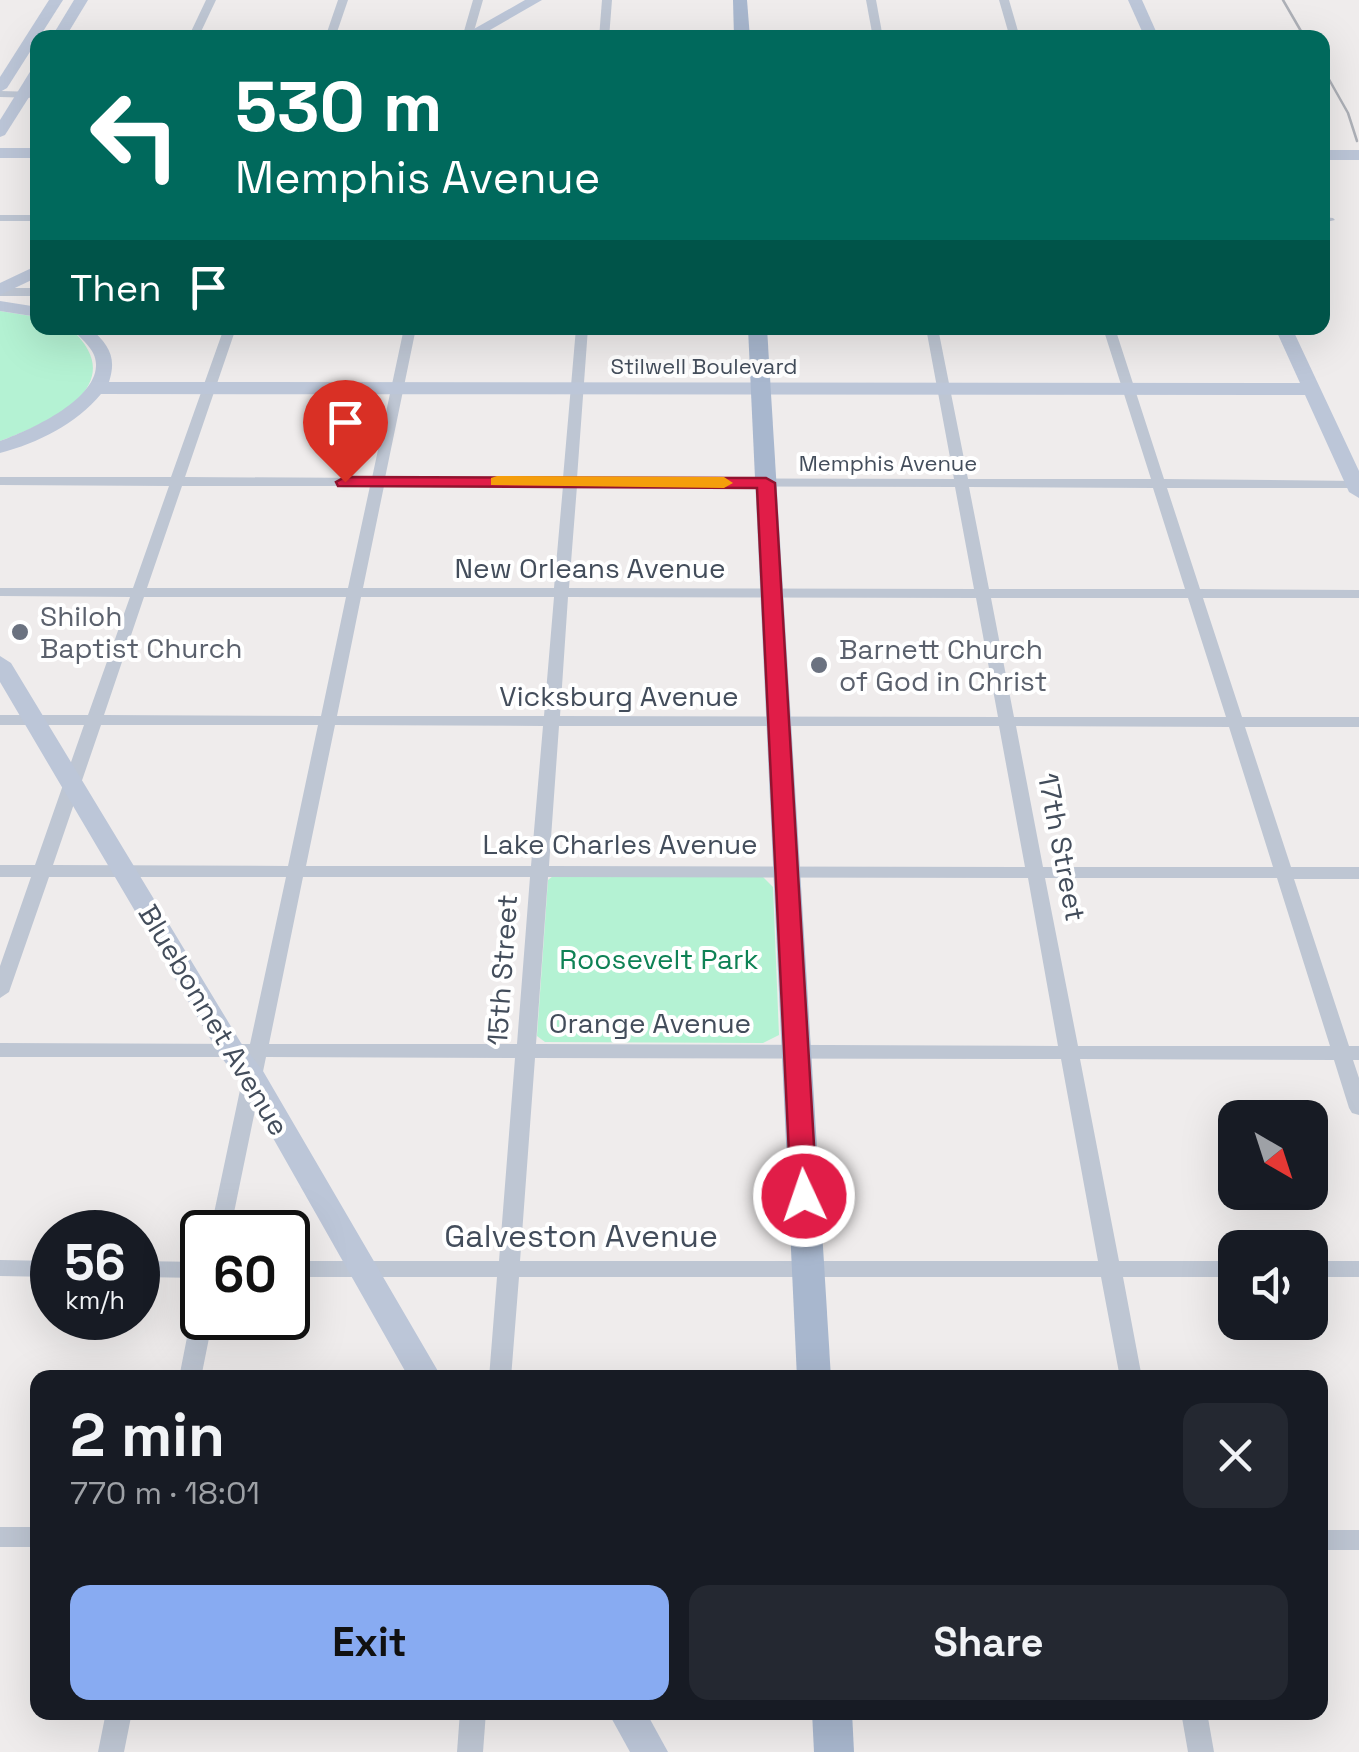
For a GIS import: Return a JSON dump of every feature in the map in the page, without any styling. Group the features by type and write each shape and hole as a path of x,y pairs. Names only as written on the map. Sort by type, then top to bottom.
{"main road":[{"path":"740,0 742,30"},
{"path":"757,335 814,1370"},
{"path":"832,1720 834,1752"}],"street":[{"path":"40,30 56,0"},
{"path":"63,30 81,0"},
{"path":"197,30 211,0"},
{"path":"333,30 344,0"},
{"path":"469,30 478,0"},
{"path":"480,30 534,0"},
{"path":"605,30 608,0"},
{"path":"871,0 877,30"},
{"path":"1004,0 1013,30"},
{"path":"1136,0 1149,30"},
{"path":"30,46 0,91 30,94"},
{"path":"0,132 30,94"},
{"path":"0,153 30,153"},
{"path":"1330,155 1359,155"},
{"path":"0,218 30,218"},
{"path":"0,291 30,274"},
{"path":"0,291 30,292"},
{"path":"0,306 30,311"},
{"path":"0,447 62,420 100,380 104,357 98,343 88,335"},
{"path":"0,992 228,335"},
{"path":"224,1210 248,1060 296,872 409,335"},
{"name":"15th Street","path":"501,1370 581,335"},
{"name":"17th Street","path":"933,335 1130,1370"},
{"path":"1110,335 1283,873 1350,1053 1359,1108"},
{"path":"1287,335 1357,488"},
{"name":"Stilwell Boulevard","path":"100,380 1308,382"},
{"name":"Memphis Avenue","path":"0,481 1159,483 1357,488"},
{"name":"New Orleans Avenue","path":"0,592 1359,594"},
{"name":"Bluebonnet Avenue","path":"0,663 124,871 248,1060 421,1370"},
{"name":"Vicksburg Avenue","path":"0,720 1359,722"},
{"name":"Lake Charles Avenue","path":"0,870 1359,873"},
{"name":"Orange Avenue","path":"0,1050 248,1060 526,1050 1350,1053"},
{"path":"0,1268 30,1268"},
{"name":"Galveston Avenue","path":"310,1269 1218,1269"},
{"path":"1328,1269 1359,1269"},
{"path":"192,1370 197,1340"},
{"path":"0,1537 30,1538"},
{"path":"1328,1540 1359,1540"},
{"path":"111,1752 117,1720"},
{"path":"470,1752 472,1720"},
{"path":"631,1720 650,1752"},
{"path":"1195,1720 1201,1752"}],"green space":[{"path":"0,311 30,316 30,335 76,335 88,349 93,368 89,385 60,413 0,441"},
{"name":"Roosevelt Park","path":"553,876 763,877 773,887 779,1035 763,1043 545,1042 537,1036 548,880"}],"railway":[{"path":"1283,0 1300,30"},
{"path":"1330,81 1348,113 1357,141"}],"slow traffic":[{"path":"497,481 724,483"}],"place":[{"name":"Shiloh Baptist Church","path":"20,632"},
{"name":"Barnett Church of God in Christ","path":"819,665"}],"route":[{"path":"345,482 766,483 804,1196"}]}
